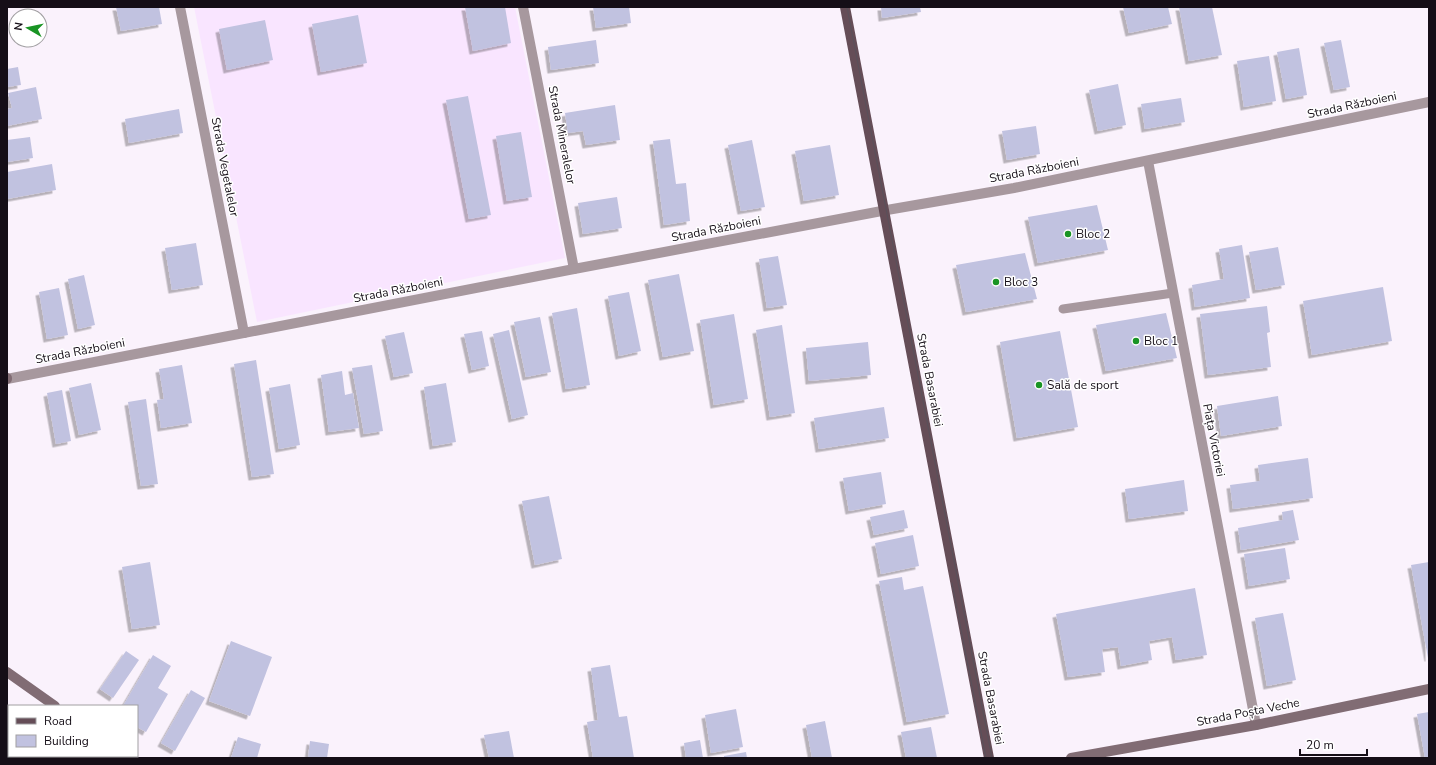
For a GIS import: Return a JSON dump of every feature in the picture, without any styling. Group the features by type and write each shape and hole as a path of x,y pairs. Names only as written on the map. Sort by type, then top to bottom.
{"main road":[{"name":"Strada Basarabiei","path":"845,7 989,758"}],"street":[{"name":"Strada Vegetalelor","path":"180,7 244,333"},
{"name":"Strada Mineralelor","path":"523,7 574,269"},
{"name":"Strada Războieni","path":"7,378 574,269 1014,188 1429,102"},
{"name":"Piața Victoriei","path":"1148,161 1256,725"},
{"path":"7,672 54,705"},
{"name":"Strada Poșta Veche","path":"1071,758 1256,725 1429,689"}],"lane":[{"path":"1063,309 1173,292"}],"shaded area":[{"path":"194,7 515,7 565,258 257,322"}],"building":[{"path":"116,7 159,7 162,24 121,31"},
{"path":"465,7 505,7 511,43 473,51"},
{"path":"593,7 629,7 631,23 596,28"},
{"path":"881,7 920,7 921,12 882,18"},
{"path":"1123,7 1168,7 1172,24 1129,33"},
{"path":"1179,7 1212,7 1222,55 1189,61"},
{"path":"358,15 367,63 321,72 312,24"},
{"path":"265,20 273,60 227,70 219,29"},
{"path":"596,40 599,63 551,70 548,47"},
{"path":"1341,40 1350,87 1334,90 1324,43"},
{"path":"1299,48 1307,95 1286,99 1277,52"},
{"path":"1269,56 1276,101 1244,107 1237,61"},
{"path":"18,67 21,85 7,87 7,69"},
{"path":"1118,84 1126,125 1098,131 1089,90"},
{"path":"36,87 42,119 7,126 7,109 12,108 8,93"},
{"path":"468,96 491,215 469,219 446,100"},
{"path":"1181,98 1185,122 1145,129 1141,104"},
{"path":"615,105 620,140 586,145 583,131 568,133 565,113"},
{"path":"179,109 183,133 129,143 125,119"},
{"path":"1036,126 1040,154 1007,160 1002,131"},
{"path":"521,132 532,197 507,201 496,136"},
{"path":"30,137 33,158 7,162 7,140"},
{"path":"670,139 676,184 686,183 690,221 664,225 653,141"},
{"path":"752,140 765,207 741,211 728,145"},
{"path":"830,145 839,195 804,201 795,151"},
{"path":"52,164 56,190 7,199 7,172"},
{"path":"617,197 622,228 583,234 578,203"},
{"name":"Bloc 2","path":"1097,205 1108,250 1038,263 1028,217"},
{"path":"196,243 203,285 172,290 165,248"},
{"path":"1242,245 1250,298 1195,307 1192,285 1224,279 1219,249"},
{"path":"1278,247 1285,285 1256,290 1249,252"},
{"name":"Bloc 3","path":"1025,253 1037,299 966,312 956,265"},
{"path":"778,256 787,305 767,308 759,259"},
{"path":"679,274 694,351 663,357 648,280"},
{"path":"84,275 95,325 78,329 68,279"},
{"path":"1383,287 1392,341 1312,355 1303,301"},
{"path":"59,288 68,335 47,339 39,292"},
{"path":"629,292 641,351 619,356 608,296"},
{"path":"1267,306 1270,332 1267,333 1271,367 1208,375 1200,314"},
{"path":"577,308 590,385 566,389 552,313"},
{"name":"Bloc 1","path":"1166,313 1177,358 1106,371 1096,325"},
{"path":"734,314 748,399 714,405 700,320"},
{"path":"540,317 551,372 526,377 514,322"},
{"path":"782,325 795,413 770,417 756,330"},
{"path":"509,330 528,415 512,419 493,334"},
{"path":"482,331 489,366 472,370 464,334"},
{"name":"Sală de sport","path":"1060,331 1078,427 1017,438 1000,342"},
{"path":"404,332 413,373 394,377 385,336"},
{"path":"868,342 871,375 809,381 806,348"},
{"path":"256,360 274,474 252,477 234,364"},
{"path":"182,365 192,423 161,428 157,400 164,399 159,369"},
{"path":"372,365 383,431 364,434 352,368"},
{"path":"342,371 345,395 353,393 359,428 329,432 321,375"},
{"path":"91,383 101,430 79,435 69,388"},
{"path":"446,383 456,442 433,446 424,387"},
{"path":"290,384 300,445 279,449 269,388"},
{"path":"62,390 71,441 56,444 47,393"},
{"path":"1278,396 1282,426 1221,436 1217,406"},
{"path":"146,399 158,484 141,486 128,402"},
{"path":"884,407 889,438 819,449 814,418"},
{"path":"1308,458 1313,498 1233,509 1230,485 1260,481 1258,465"},
{"path":"881,472 886,504 849,511 843,478"},
{"path":"1184,480 1188,511 1129,519 1125,489"},
{"path":"549,496 562,559 535,565 522,501"},
{"path":"904,510 908,528 874,535 870,517"},
{"path":"1293,510 1299,540 1241,550 1238,528 1283,520 1282,512"},
{"path":"913,535 919,566 881,574 875,543"},
{"path":"1285,548 1290,579 1249,586 1244,554"},
{"path":"150,562 160,625 132,629 122,567"},
{"path":"1429,562 1429,658 1428,658 1411,565"},
{"path":"902,577 904,590 923,586 949,714 907,722 879,581"},
{"path":"1195,588 1207,655 1176,660 1172,637 1149,641 1152,660 1121,666 1118,647 1102,649 1105,672 1068,677 1056,614"},
{"path":"1283,613 1296,680 1267,686 1255,618"},
{"path":"231,641 272,657 250,716 209,701"},
{"path":"126,651 139,660 113,698 100,689"},
{"path":"153,655 171,666 158,688 168,694 146,732 138,728 138,705 124,705"},
{"path":"610,665 619,717 627,716 634,758 593,758 587,722 598,720 591,668"},
{"path":"191,690 205,698 175,751 161,743"},
{"path":"736,709 743,747 711,753 705,715"},
{"path":"1429,712 1429,758 1425,758 1417,714"},
{"path":"825,721 832,758 812,758 806,725"},
{"path":"931,727 937,758 906,758 901,732"},
{"path":"509,731 514,758 489,758 484,735"},
{"path":"238,737 261,744 257,758 231,758"},
{"path":"700,740 703,758 686,758 684,743"},
{"path":"310,741 329,744 327,758 308,758"},
{"path":"746,752 747,758 724,758 724,756"}],"tram line":[{"path":"847,7 992,758"},
{"path":"952,583 986,758"}],"place":[{"name":"Bloc 2","path":"1068,234"},
{"name":"Bloc 3","path":"996,282"},
{"name":"Bloc 1","path":"1136,341"},
{"name":"Sală de sport","path":"1039,385"}]}
